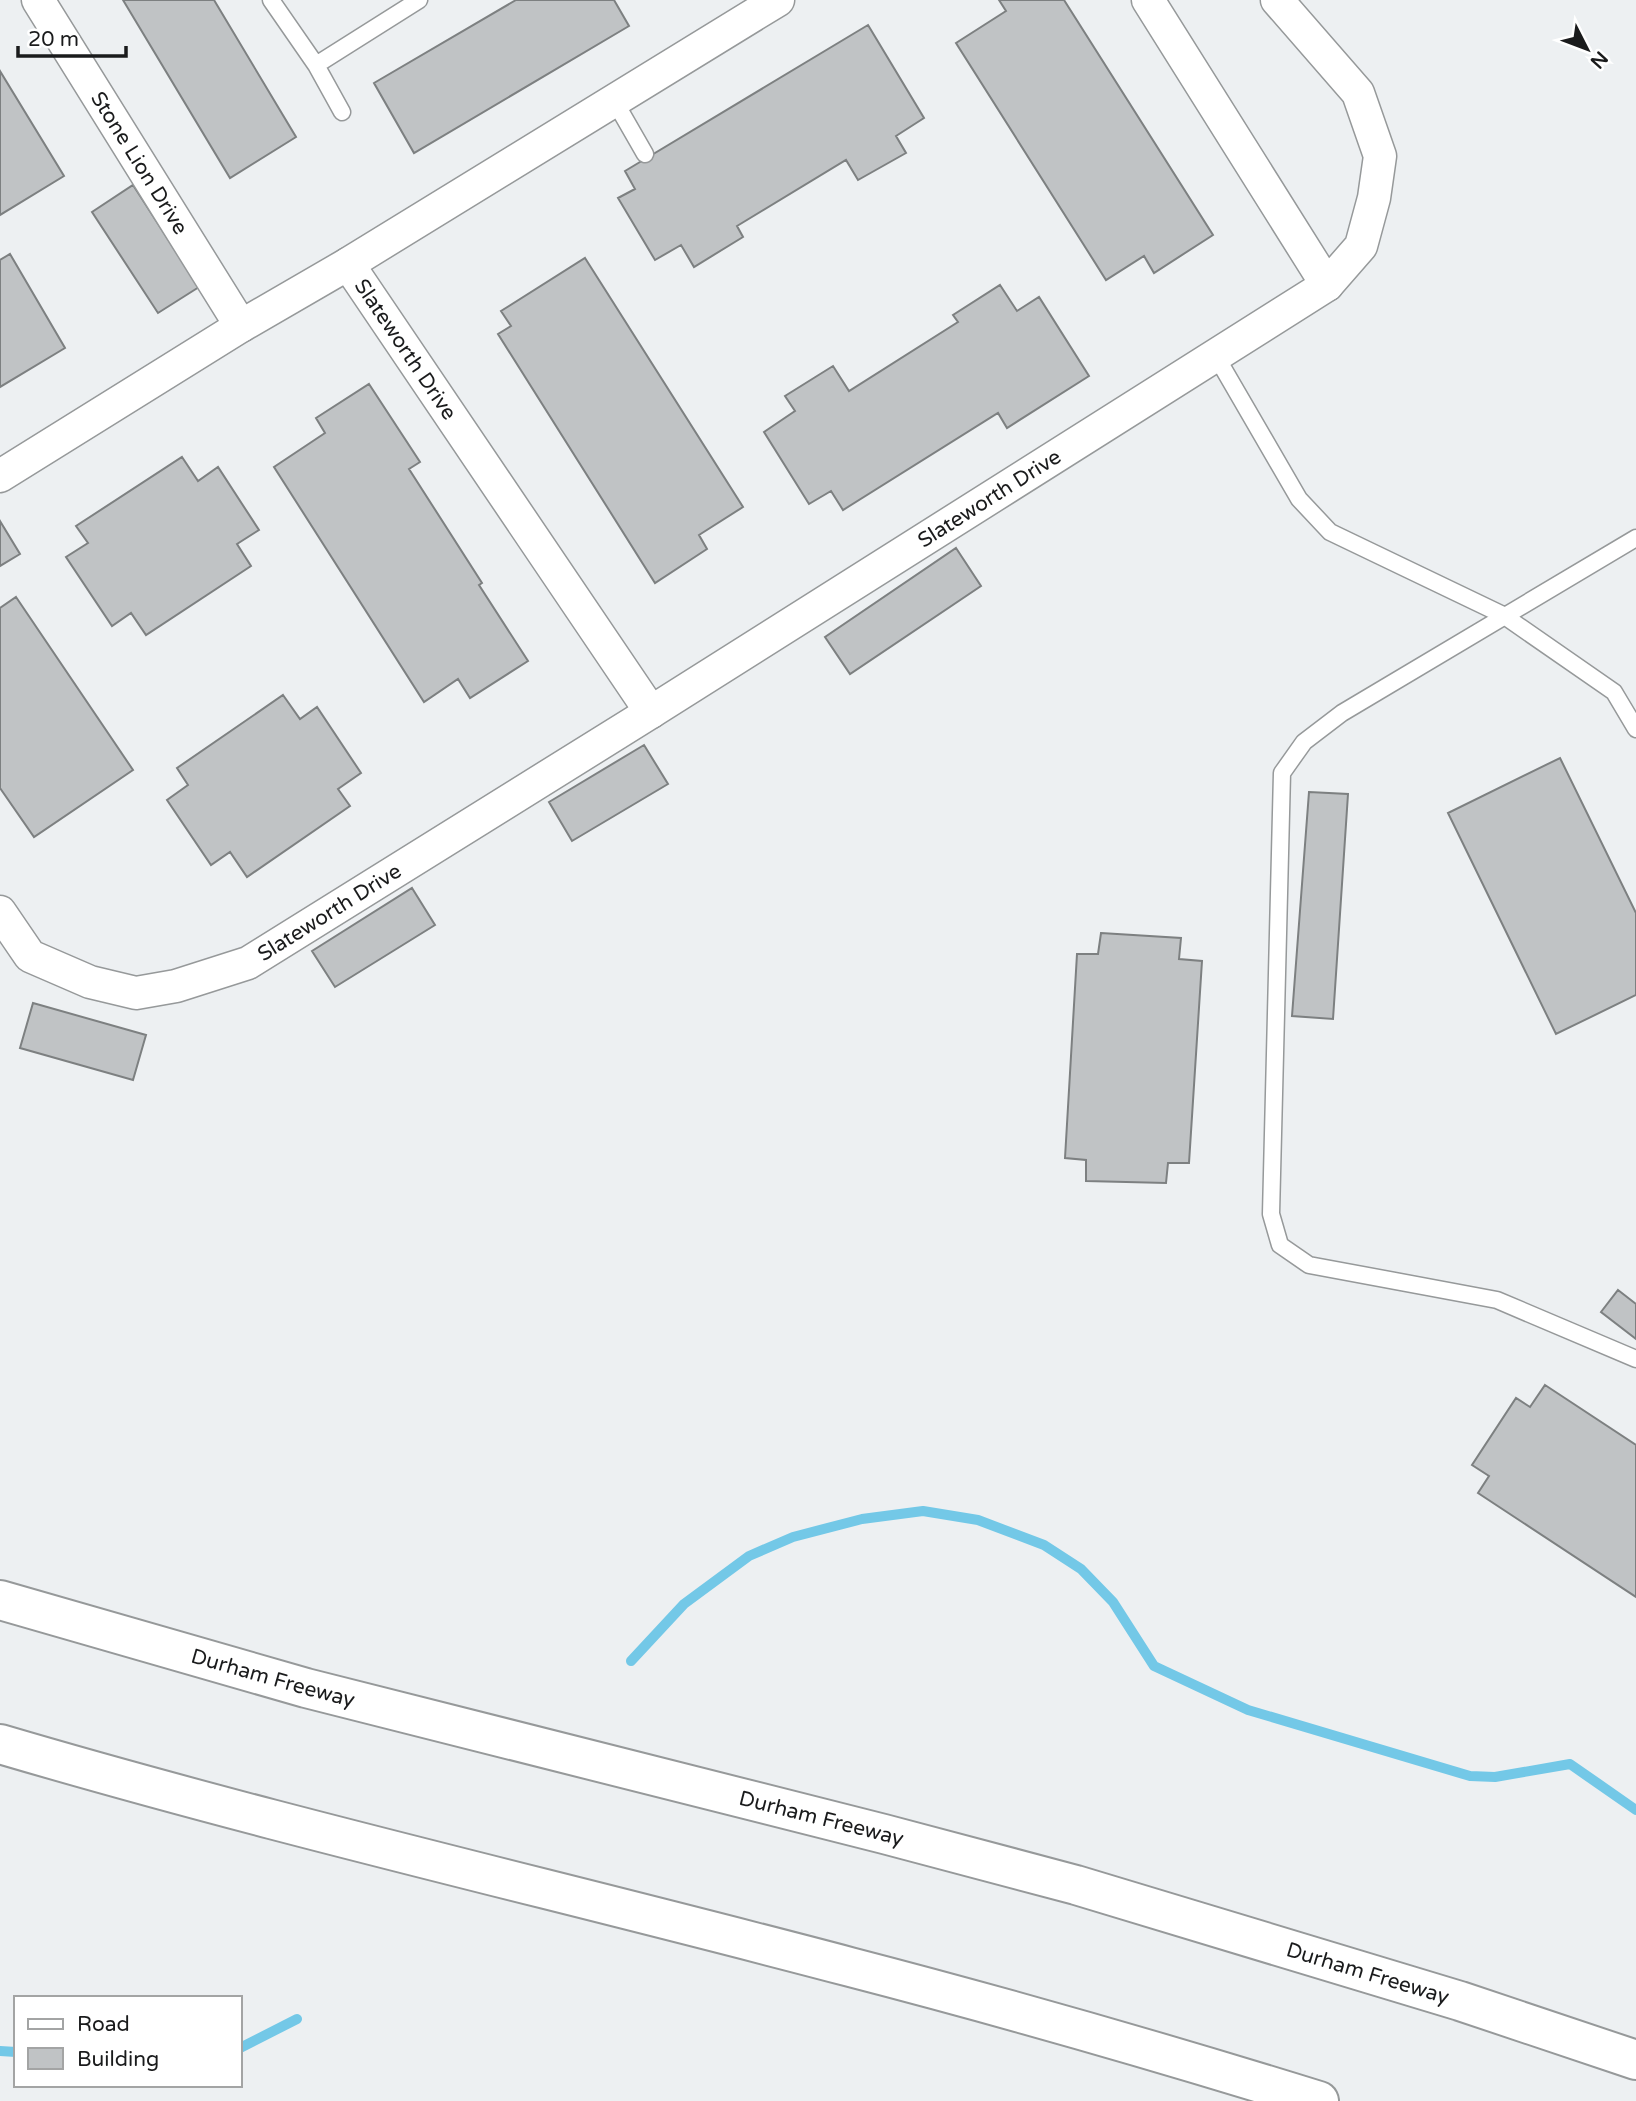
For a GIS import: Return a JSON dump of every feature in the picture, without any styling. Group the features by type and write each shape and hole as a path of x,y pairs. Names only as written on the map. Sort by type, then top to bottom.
{"highway":[{"path":"0,1578 306,1688"},
{"name":"Durham Freeway","path":"0,1600 306,1688 1076,1885 1460,2001 1636,2060"},
{"path":"0,1744 270,1820 962,1997 1319,2101"}],"street":[{"name":"Stone Lion Drive","path":"37,0 241,326"},
{"name":"Slateworth Drive","path":"0,476 241,326 348,264 778,0"},
{"path":"1149,0 1327,285"},
{"name":"Slateworth Drive","path":"0,912 30,956 90,982 136,993 176,986 248,962 651,712 1327,285 1362,246 1374,198 1380,156 1358,93 1277,0"},
{"name":"Slateworth Drive","path":"348,264 651,712"}],"lane":[{"path":"271,0 316,65 342,112"},
{"path":"316,65 419,0"},
{"path":"614,100 645,154"},
{"path":"1216,356 1299,499 1329,532 1503,615 1614,692 1636,729"},
{"path":"1636,538 1342,713 1304,742 1282,773 1271,1214 1280,1245 1309,1265 1497,1300 1636,1359"}],"building":[{"path":"123,0 214,0 296,137 230,178"},
{"path":"516,0 614,0 629,26 414,153 374,83"},
{"path":"999,0 1064,0 1213,235 1154,273 1144,256 1106,280 956,43 1006,11"},
{"path":"868,25 924,118 896,136 906,153 858,180 846,160 737,226 743,237 694,267 681,245 655,260 618,198 635,189 625,171"},
{"path":"0,71 64,176 0,215"},
{"path":"133,185 199,287 158,313 92,212"},
{"path":"10,254 65,348 0,387 0,260"},
{"path":"585,258 743,507 699,535 707,549 655,583 498,334 511,326 501,311"},
{"path":"1000,285 1017,311 1039,297 1089,376 1007,428 998,413 843,510 831,491 809,504 764,432 795,411 785,396 833,366 849,391 958,322 953,315"},
{"path":"369,384 420,462 409,469 528,661 470,698 458,679 424,702 274,467 325,433 316,418"},
{"path":"182,457 198,481 218,467 259,530 237,544 251,566 146,635 131,613 112,626 66,557 88,543 76,526"},
{"path":"0,521 20,554 0,566"},
{"path":"956,548 981,586 850,674 825,637"},
{"path":"16,597 133,770 34,837 0,788 0,608"},
{"path":"283,695 300,719 317,707 361,773 338,789 350,806 247,877 230,852 211,865 167,800 188,785 177,768"},
{"path":"644,745 668,784 572,841 549,802"},
{"path":"1560,758 1636,913 1636,995 1556,1034 1448,813"},
{"path":"1309,792 1348,794 1333,1019 1292,1016"},
{"path":"412,888 435,925 335,987 312,951"},
{"path":"1101,933 1181,938 1179,959 1202,961 1189,1163 1168,1163 1166,1183 1086,1181 1086,1160 1065,1158 1077,954 1098,954"},
{"path":"33,1003 146,1035 133,1080 20,1048"},
{"path":"1618,1290 1636,1304 1636,1339 1601,1312"},
{"path":"1545,1385 1636,1445 1636,1597 1478,1493 1489,1476 1472,1465 1516,1398 1530,1407"}],"waterway":[{"path":"631,1661 684,1604 749,1556 793,1537 862,1519 923,1511 978,1520 1044,1545 1081,1569 1113,1602 1154,1666 1248,1710 1470,1776 1495,1777 1570,1764 1636,1810"},
{"path":"242,2047 297,2019"},
{"path":"0,2051 14,2052"}]}
